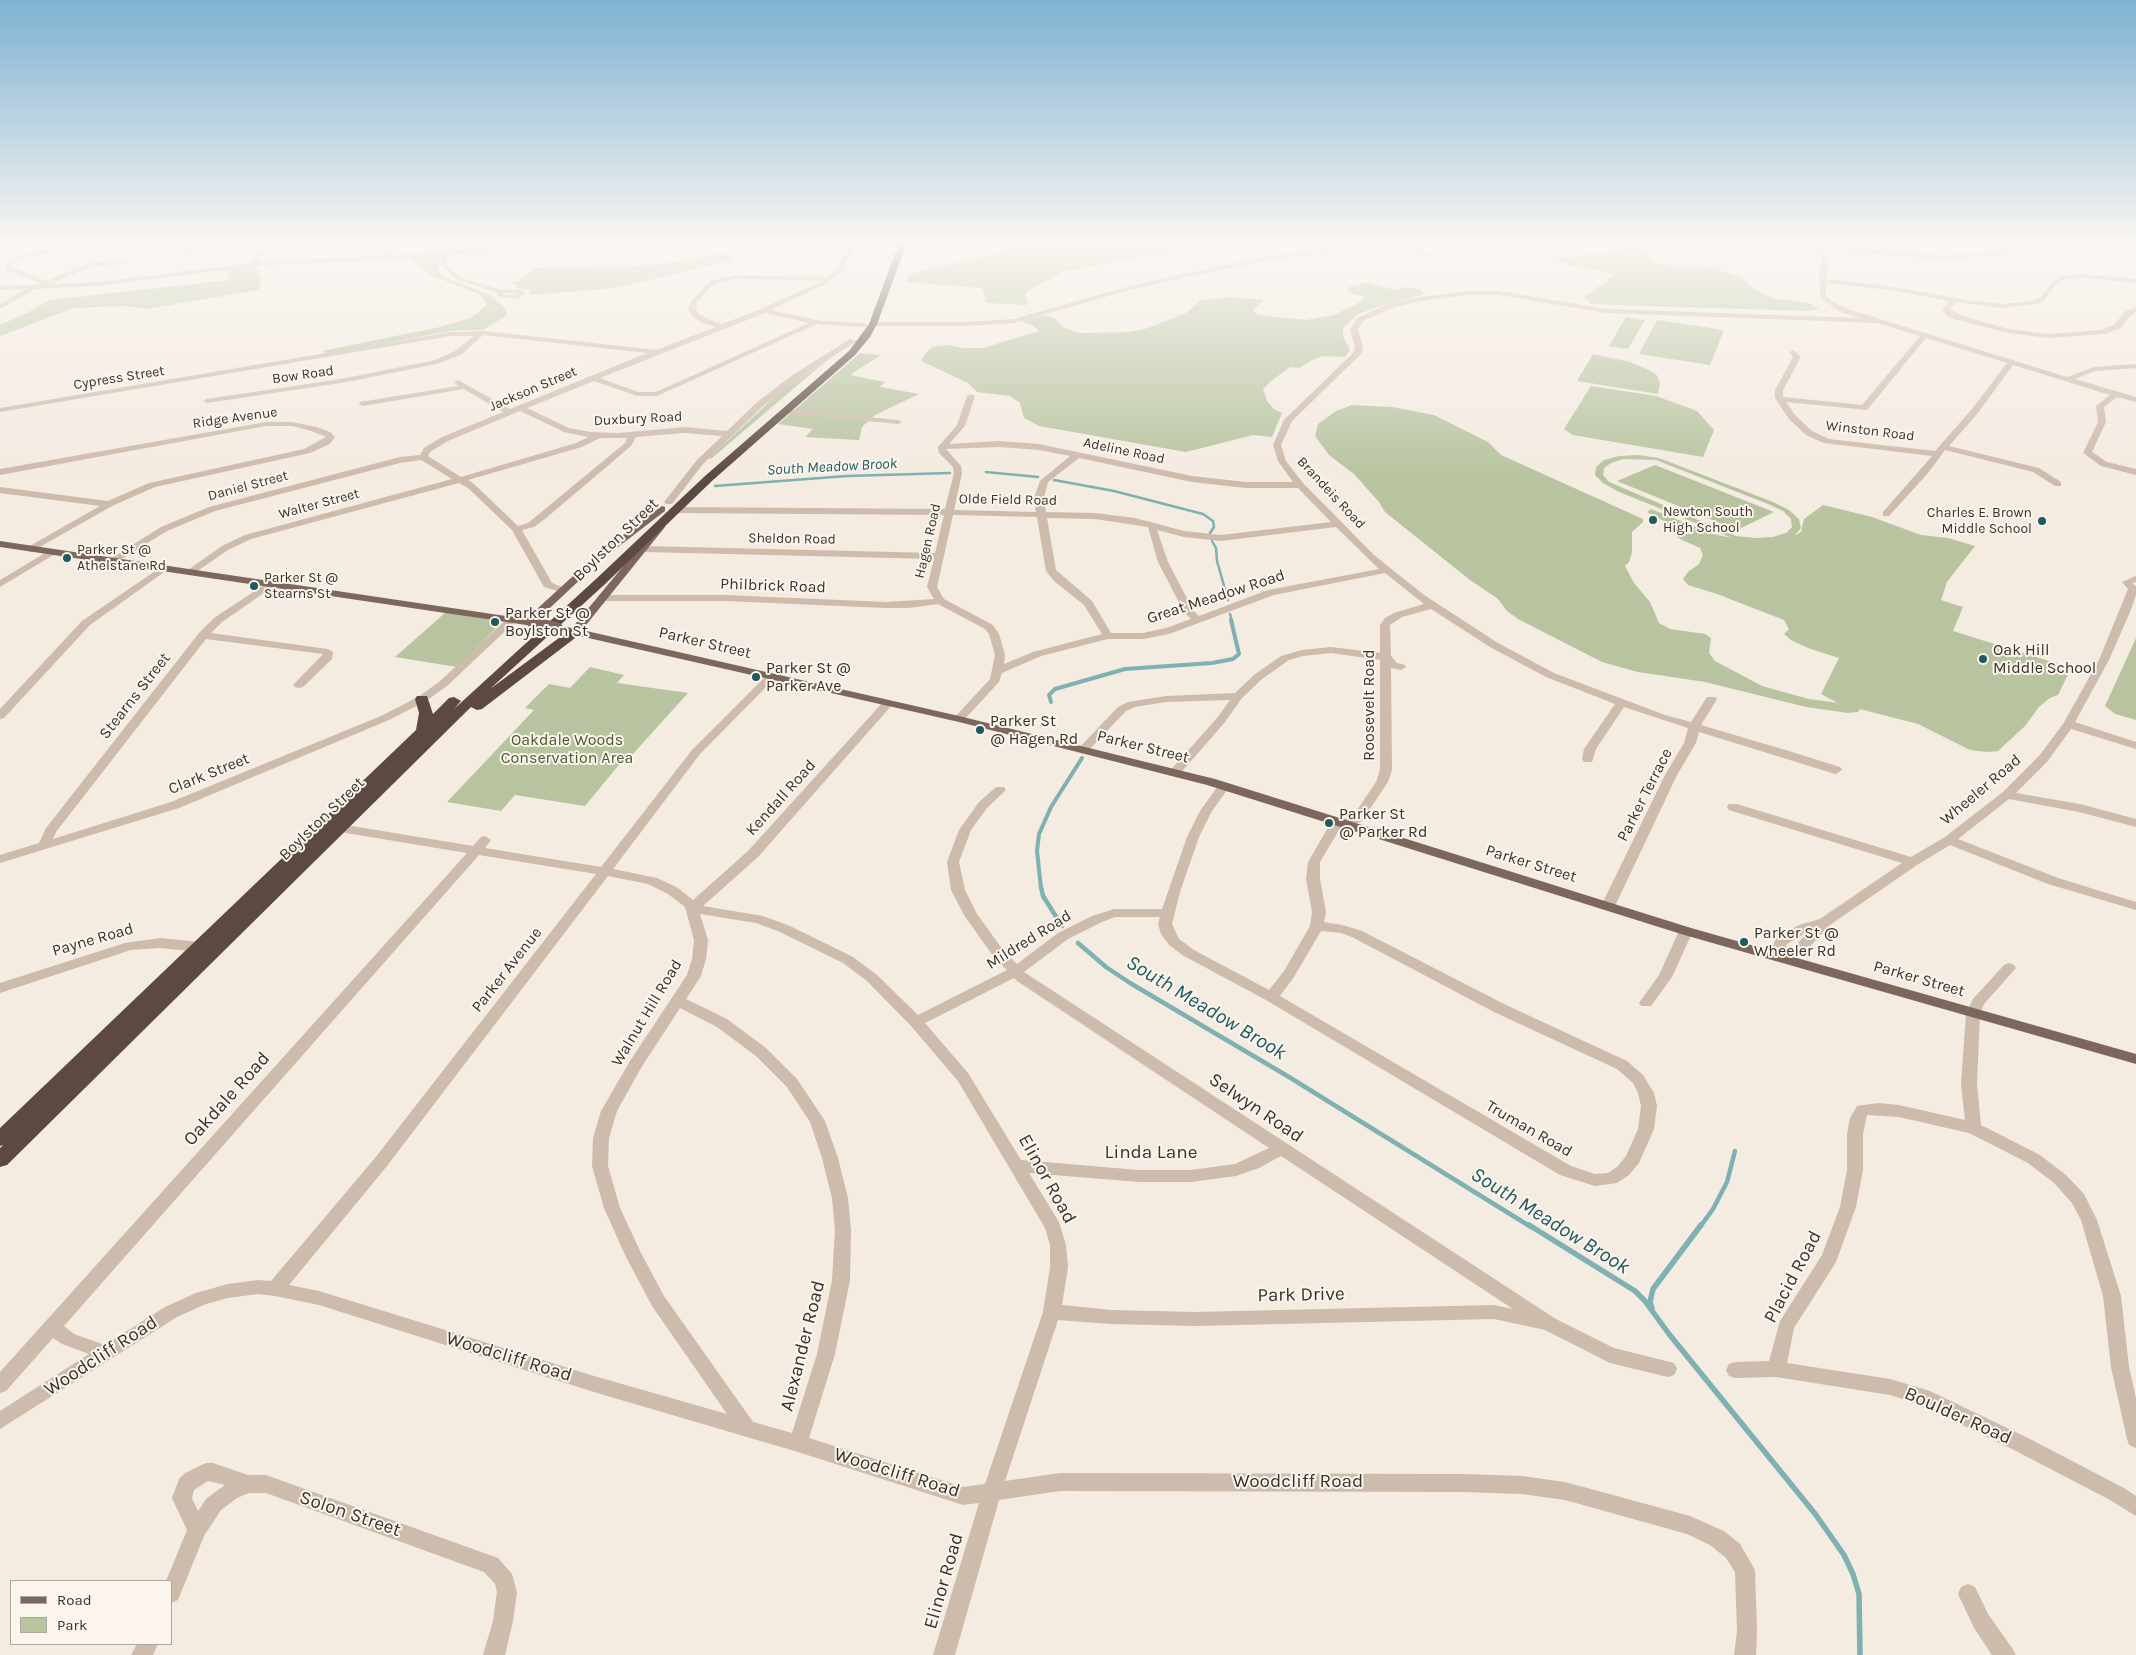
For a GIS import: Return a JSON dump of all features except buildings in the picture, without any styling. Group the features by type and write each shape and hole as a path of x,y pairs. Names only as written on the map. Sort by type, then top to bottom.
{"highway":[{"name":"Boylston Street","path":"668,507 786,411 848,357 864,340 869,320"},
{"name":"Boylston Street","path":"0,1139 199,947 423,738 570,597 668,507 828,366 853,341 870,320"},
{"path":"423,738 575,632"},
{"path":"422,699 426,713 423,738"},
{"name":"Boylston Street","path":"0,1160 340,828 423,738"}],"main road":[{"name":"Boylston Street","path":"575,632 644,548 668,507"},
{"name":"Boylston Street","path":"531,622 598,558 668,507"},
{"name":"Parker Street","path":"0,544 531,622 958,719 1224,786 1686,930 2136,1059"}],"street":[{"path":"706,320 723,327"},
{"name":"Jackson Street","path":"423,457 424,452 429,448 450,437 657,352 741,320"},
{"path":"808,320 868,324 967,324 1017,320"},
{"name":"Brandeis Road","path":"1360,320 1354,330 1359,347 1357,354 1302,406 1285,426 1277,445 1278,456 1300,484 1338,524 1387,570 1433,605 1494,645 1541,671 1694,727 1836,770"},
{"name":"Brandeis Road","path":"1860,320 1878,321"},
{"path":"1875,320 2136,400"},
{"path":"1969,320 2008,331 2049,336 2102,332 2118,326 2122,320"},
{"path":"593,378 637,394 657,394 816,322"},
{"name":"Cypress Street","path":"0,410 343,354 435,336 481,333 657,352"},
{"name":"Bow Road","path":"207,401 341,381 436,362 458,353 481,333"},
{"path":"1793,352 1797,357 1779,390 1780,399 1864,408 1924,336"},
{"path":"668,507 700,462 777,390 853,341"},
{"path":"1886,514 1975,411 2011,363"},
{"path":"2068,380 2094,369 2136,366"},
{"path":"455,380 499,408 512,413"},
{"path":"363,404 465,386"},
{"path":"2116,394 2100,406 2102,422 2087,453 2104,464 2136,472"},
{"path":"942,447 961,426 971,396"},
{"name":"Winston Road","path":"1780,399 1792,417 1809,433 1818,438 1940,450 2036,470 2058,484"},
{"name":"Duxbury Road","path":"522,409 567,430 597,436 633,435 678,430 730,434"},
{"path":"786,411 898,422"},
{"name":"Ridge Avenue","path":"0,472 266,424 292,424 328,434 331,438 327,442 308,451 152,485 109,504"},
{"path":"516,529 542,518 628,444 633,435"},
{"name":"Walter Street","path":"190,572 225,548 248,537 462,480 579,445 597,436"},
{"name":"Adeline Road","path":"942,447 1012,444 1039,446 1177,477 1217,483 1268,486 1300,484"},
{"name":"Hagen Road","path":"940,601 932,586 958,472 957,466 942,451 942,447"},
{"name":"Daniel Street","path":"400,460 429,448"},
{"path":"1077,455 1044,481 1039,498 1041,514 1051,571 1088,603 1108,636"},
{"path":"423,457 430,463 462,480 486,499 516,529 548,585 564,590"},
{"name":"Daniel Street","path":"112,561 164,529 212,509 400,460 423,457"},
{"path":"0,490 109,504"},
{"path":"31,549 109,504"},
{"name":"Olde Field Road","path":"668,507 1107,517 1152,525 1184,534 1221,538 1338,524"},
{"path":"1152,525 1162,562 1189,612 1198,620"},
{"name":"Sheldon Road","path":"644,548 939,556"},
{"path":"0,584 52,552"},
{"path":"0,716 86,622 164,568"},
{"name":"Great Meadow Road","path":"999,670 1037,654 1108,636 1158,634 1272,592 1387,570"},
{"name":"Stearns Street","path":"44,845 50,831 203,635 218,620 270,584"},
{"name":"Wheeler Road","path":"1776,956 1796,953 1825,922 1912,862 1949,840 2007,795 2043,759 2068,724 2104,660 2126,612 2135,586"},
{"name":"Philbrick Road","path":"604,598 725,598 886,605 940,601"},
{"path":"940,601 975,618 989,628 994,634 1000,655 999,670 995,680 958,719"},
{"name":"Wheeler Road","path":"2126,612 2136,604"},
{"name":"Roosevelt Road","path":"1317,926 1319,912 1313,879 1314,862 1334,827 1357,819 1382,782 1386,770 1385,625 1389,620 1433,605"},
{"path":"422,699 449,680 513,619"},
{"path":"203,635 328,652 328,657 299,685"},
{"path":"1174,773 1221,720 1238,696 1272,665 1285,658 1302,653 1331,650 1363,653 1386,658 1394,666 1401,667"},
{"name":"Parker Avenue","path":"275,1289 381,1162 696,752 772,676"},
{"path":"1083,750 1122,709 1132,704 1166,699 1238,696"},
{"name":"Parker Terrace","path":"1608,906 1671,775 1690,743 1694,727 1711,698"},
{"name":"Clark Street","path":"0,859 153,813 196,797 372,724 422,699"},
{"path":"1588,759 1590,749 1622,702"},
{"name":"Kendall Road","path":"692,908 753,854 888,703"},
{"path":"2068,724 2136,746"},
{"name":"Truman Road","path":"1224,786 1206,811 1193,837 1167,913 1165,924 1168,934 1174,942 1189,953 1271,998 1566,1171 1595,1180 1612,1179 1623,1171 1634,1158 1646,1129 1649,1106 1646,1093 1638,1079 1622,1065 1499,1008 1357,934 1342,929 1317,926"},
{"name":"Selwyn Road","path":"1000,790 973,817 958,846 953,862 958,890 971,915 998,953 1015,972 1550,1324 1610,1355 1668,1369"},
{"path":"2007,795 2080,808 2136,823"},
{"path":"1733,807 1912,862"},
{"path":"340,828 481,845 652,881 673,891 691,905 692,908"},
{"path":"1949,840 2053,881 2136,906"},
{"name":"Oakdale Road","path":"0,1385 481,845"},
{"name":"Walnut Hill Road","path":"692,908 701,940 699,959 694,976 635,1065 609,1111 601,1138 600,1166 612,1208 633,1255 658,1301 747,1428"},
{"name":"Elinor Road","path":"692,908 758,919 785,929 848,960 872,978 916,1022 963,1077 1053,1227 1058,1245 1059,1267 1052,1312 992,1491 944,1655"},
{"name":"Mildred Road","path":"916,1022 1015,972 1064,936 1097,918 1124,912 1167,913"},
{"path":"1271,998 1289,974 1317,926"},
{"path":"1646,1003 1665,978 1686,930"},
{"name":"Payne Road","path":"0,988 130,946 160,943 199,947"},
{"path":"2009,968 1978,1002 1973,1013 1969,1084 1974,1128 2034,1159 2060,1179 2078,1199 2090,1220 2112,1296 2120,1367 2136,1439"},
{"name":"Alexander Road","path":"677,1000 722,1023 768,1058 792,1083 817,1121 830,1158 840,1198 842,1222 841,1280 826,1354 798,1443"},
{"name":"Placid Road","path":"1776,1369 1786,1326 1830,1257 1848,1207 1854,1170 1855,1134 1858,1118 1862,1110 1899,1111 1974,1128"},
{"name":"Linda Lane","path":"1017,1166 1139,1176 1190,1176 1236,1170 1252,1164 1280,1148"},
{"name":"Woodcliff Road","path":"0,1421 171,1312 202,1298 228,1291 258,1287 275,1289 318,1298 594,1384 798,1443 963,1496 1060,1482 1463,1483 1522,1485 1565,1491 1690,1525 1717,1538 1733,1551 1745,1570 1747,1631 1745,1655"},
{"name":"Park Drive","path":"1052,1312 1111,1317 1195,1318 1494,1312 1550,1324"},
{"path":"52,1327 68,1339 107,1353"},
{"name":"Boulder Road","path":"1735,1370 1776,1369 1890,1387 1923,1397 2021,1444 2117,1494 2136,1507"},
{"name":"Solon Street","path":"197,1530 182,1498 186,1485 192,1479 206,1472 214,1472 248,1484 266,1484 491,1565 499,1572 507,1592 504,1621 494,1655"},
{"path":"172,1591 197,1530 214,1504 230,1492 248,1484"},
{"path":"1968,1594 1981,1621 2005,1655"}],"green space":[{"path":"11,320 42,320 0,336 0,325"},
{"path":"463,320 499,320 483,330 459,330 439,333 329,354 322,351 440,327"},
{"path":"1024,320 1056,320 1063,327 1079,333 1128,332 1145,329 1167,320 1351,320 1343,328 1343,336 1350,350 1345,357 1323,356 1299,368 1290,367 1263,389 1267,401 1274,409 1282,413 1272,437 1253,435 1186,452 1039,426 1024,418 1020,403 1010,396 977,392 968,383 921,361 932,347 947,345 964,348 983,348 1039,331 1021,321"},
{"path":"1624,320 1645,320 1628,349 1609,346"},
{"path":"1657,320 1724,330 1710,365 1639,354"},
{"path":"860,353 881,355 850,375 885,382 880,387 919,394 875,415 862,427 859,440 805,437 813,429 778,424"},
{"path":"1593,354 1630,362 1656,374 1660,384 1658,394 1577,381"},
{"path":"826,361 712,458 708,459 782,390"},
{"path":"1591,386 1656,396 1697,411 1714,430 1703,457 1573,435 1564,429"},
{"path":"1352,405 1392,407 1434,415 1488,442 1501,455 1643,519 1643,522 1632,532 1632,552 1629,562 1625,566 1634,583 1650,602 1659,623 1670,629 1705,634 1711,638 1709,653 1715,661 1762,686 1809,699 1838,703 1821,694 1839,658 1808,648 1791,640 1784,634 1789,629 1784,620 1688,585 1683,579 1688,572 1699,564 1703,555 1700,548 1680,539 1666,522 1647,512 1651,509 1713,534 1732,538 1617,491 1603,483 1595,475 1596,467 1604,460 1619,456 1638,455 1659,458 1773,502 1789,510 1799,519 1801,528 1794,536 1801,532 1804,519 1823,505 1872,517 1921,535 1948,538 1975,546 1947,582 1941,600 1963,607 1953,631 2071,668 2058,695 2050,698 2039,707 2025,726 1998,751 1987,752 1970,750 1918,724 1860,709 1858,712 1848,713 1806,707 1705,682 1638,672 1602,662 1518,619 1507,611 1498,599 1470,580 1385,512 1379,502 1354,474 1329,455 1315,436 1318,424 1336,411","holes":["1623,459 1656,460 1783,511 1791,519 1792,527 1786,533 1773,537 1736,536 1609,482 1603,475 1604,468 1611,463"]},
{"path":"1655,465 1774,512 1737,530 1617,481"},
{"path":"446,612 491,620 498,623 498,626 457,667 395,657"},
{"path":"2136,638 2136,720 2115,714 2105,706"},
{"name":"Oakdale Woods Conservation Area","path":"590,667 624,675 617,683 688,693 632,755 627,755 585,806 515,795 501,811 447,802 534,710 525,708 549,684 570,688"}],"waterway":[{"name":"South Meadow Brook","path":"986,472 1038,477"},
{"name":"South Meadow Brook","path":"715,486 847,476 950,473"},
{"name":"South Meadow Brook","path":"1054,480 1114,491 1203,514 1213,521 1214,527 1210,533"},
{"name":"South Meadow Brook","path":"1212,541 1216,548 1217,561 1228,600"},
{"name":"South Meadow Brook","path":"1230,614 1232,621"},
{"name":"South Meadow Brook","path":"1051,702 1049,695 1055,689 1125,669 1212,663 1233,659 1239,654 1231,620"},
{"name":"South Meadow Brook","path":"1041,888 1037,851 1039,834 1051,807 1082,758"},
{"name":"South Meadow Brook","path":"1041,887 1043,896 1062,926"},
{"name":"South Meadow Brook","path":"1078,943 1106,967 1130,983 1289,1077 1531,1227"},
{"path":"1700,1227 1713,1209 1727,1182 1735,1151"},
{"name":"South Meadow Brook","path":"1529,1225 1635,1291 1645,1301 1669,1334 1816,1515 1844,1555 1853,1574 1859,1594 1860,1655"},
{"path":"1652,1308 1650,1302 1653,1289 1701,1225"}],"place":[{"name":"Newton South High School","path":"1653,520"},
{"name":"Charles E. Brown Middle School","path":"2042,521"},
{"name":"Parker St @ Athelstane Rd","path":"67,558"},
{"name":"Parker St @ Stearns St","path":"254,586"},
{"name":"Parker St @ Boylston St","path":"495,622"},
{"name":"Oak Hill Middle School","path":"1983,659"},
{"name":"Parker St @ Parker Ave","path":"756,677"},
{"name":"Parker St @ Hagen Rd","path":"980,730"},
{"name":"Parker St @ Parker Rd","path":"1329,823"},
{"name":"Parker St @ Wheeler Rd","path":"1744,942"}]}
